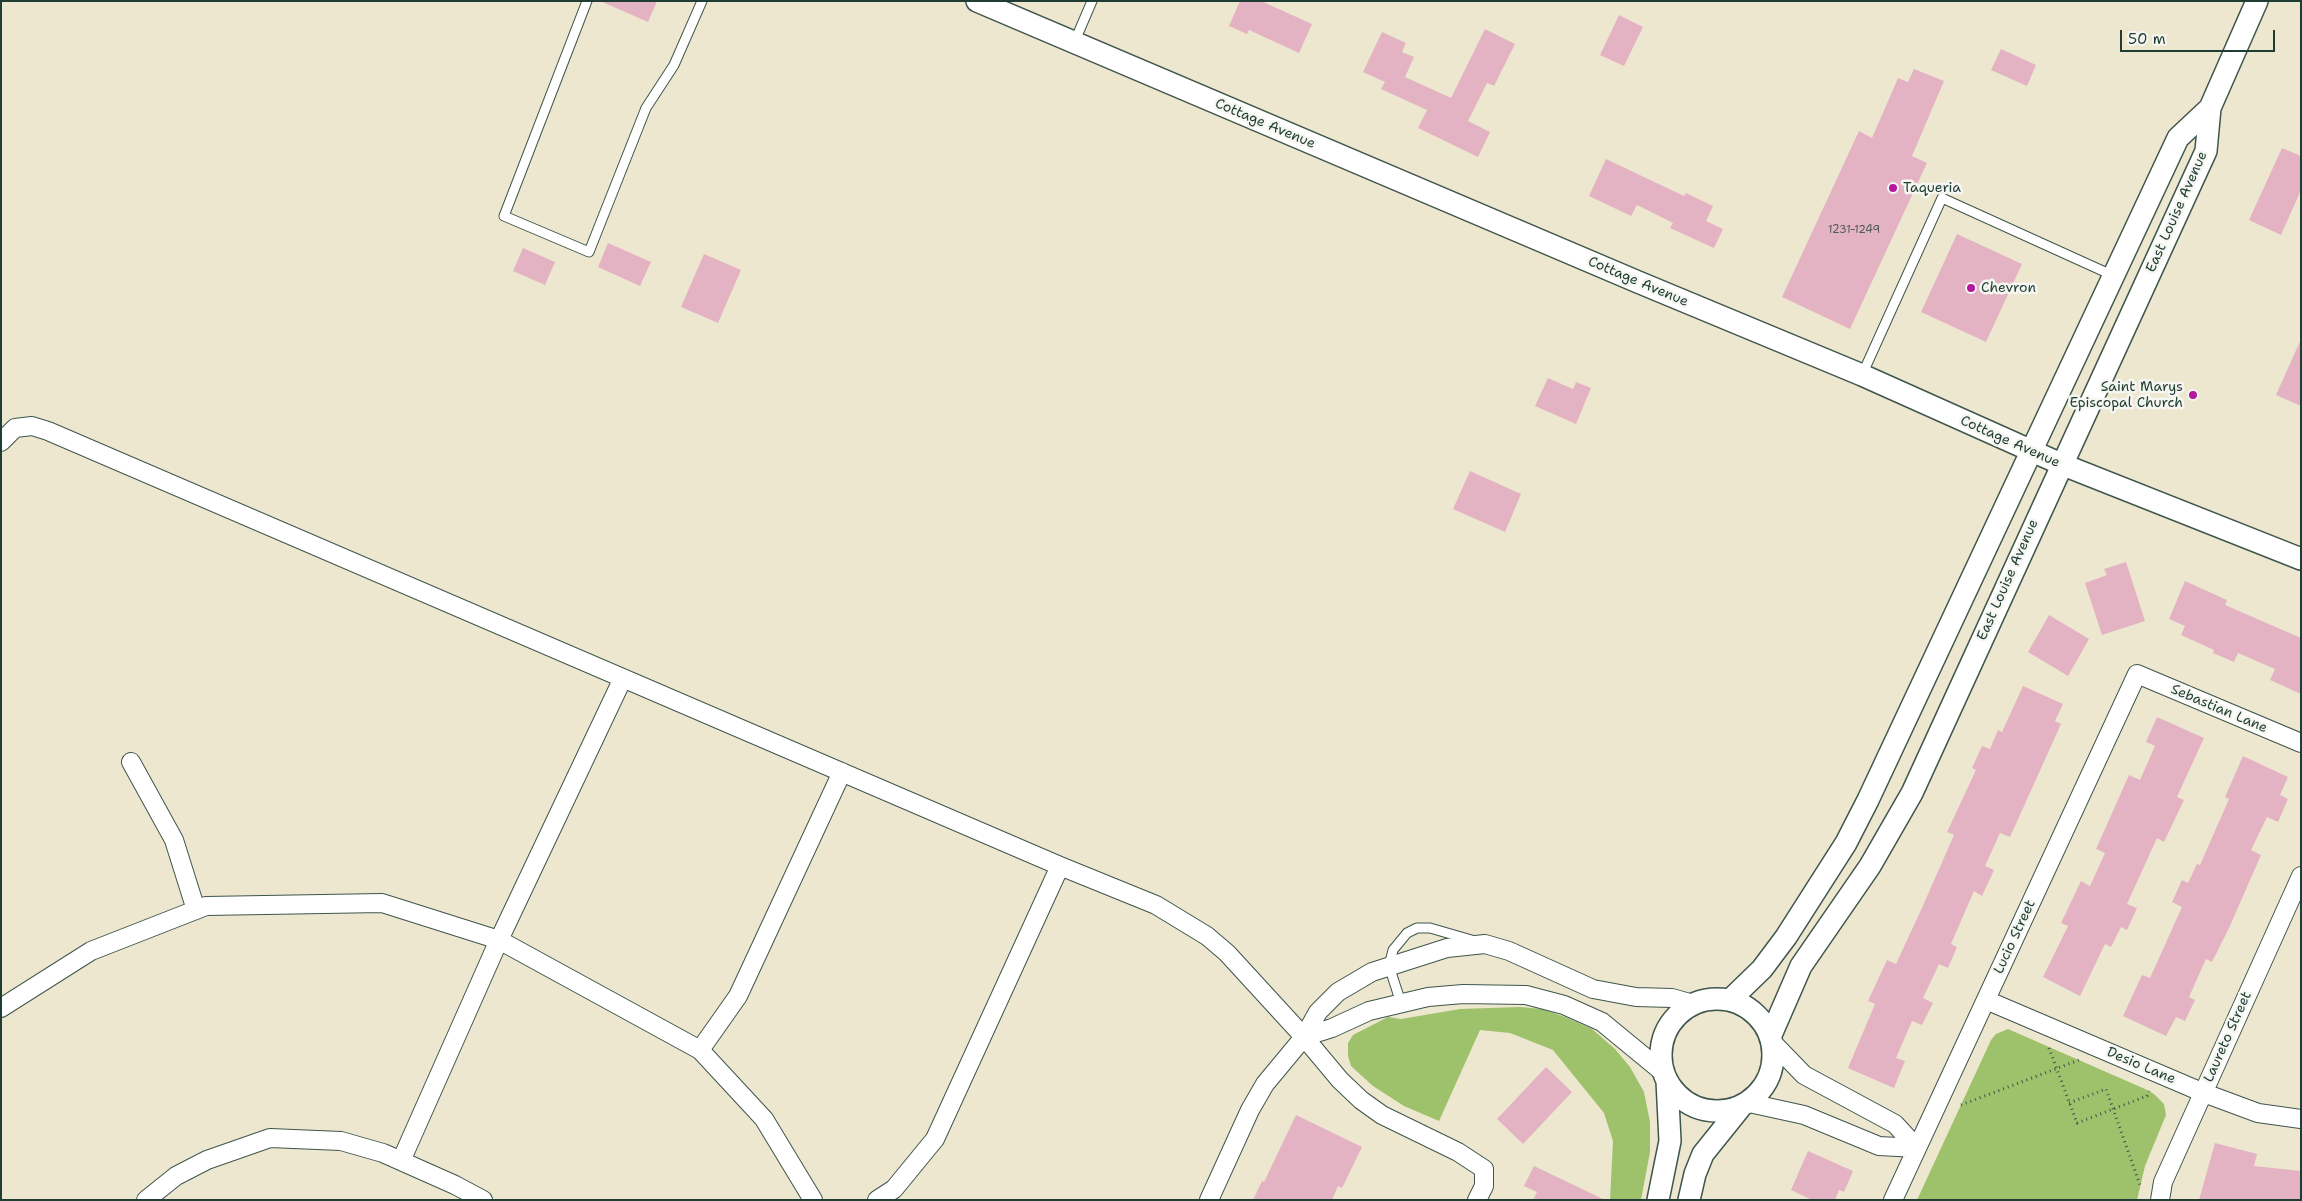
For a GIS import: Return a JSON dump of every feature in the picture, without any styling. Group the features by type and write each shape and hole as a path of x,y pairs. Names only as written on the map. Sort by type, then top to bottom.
{"street":[{"name":"Cottage Avenue","path":"977,1 1862,375 2061,464 2301,559"},
{"name":"East Louise Avenue","path":"1689,1200 1695,1174 1703,1154 1744,1105 1762,1092 1770,1077 1774,1060 1772,1039 1801,966 1870,866 1912,793 2061,464 2206,151 2210,108 2257,1"},
{"name":"East Louise Avenue","path":"1730,1000 1762,969 1786,938 1846,843 1868,800 2178,138 2210,108"},
{"path":"1,442 16,428 32,426 48,431 1060,866 1156,905 1207,936 1227,953 1304,1037 1340,1080 1361,1100 1382,1115 1458,1152 1484,1169 1484,1186 1477,1200"},
{"name":"Sebastian Lane","path":"2137,674 2301,743"},
{"name":"Lucio Street","path":"1893,1200 2137,674"},
{"path":"401,1161 499,940 623,678"},
{"path":"130,762 174,840 196,910"},
{"path":"700,1050 738,996 842,772"},
{"path":"877,1200 894,1189 935,1139 1060,866"},
{"name":"Laureto Street","path":"2160,1200 2163,1182 2301,876"},
{"path":"1,1008 91,952 206,906 382,903 499,940 700,1050 764,1119 813,1200"},
{"path":"1209,1200 1250,1110 1265,1084 1304,1037 1318,1012 1338,992 1356,980 1389,966 1447,948 1484,944 1509,951 1593,989 1636,997 1672,998 1693,1004"},
{"path":"1304,1037 1332,1028 1369,1012 1428,997 1463,994 1526,995 1546,998 1564,1004 1602,1022 1665,1077 1678,1096 1693,1107 1712,1112 1725,1112 1744,1105 1804,1115 1879,1146 1917,1148"},
{"path":"1658,1200 1670,1142 1665,1077 1661,1057 1663,1041 1669,1026 1680,1013 1693,1004 1711,999 1730,1000 1747,1007 1761,1019 1772,1039 1804,1075 1895,1124 1917,1148"},
{"name":"Desio Lane","path":"1986,1000 2204,1093 2258,1113 2301,1119"},
{"path":"146,1200 176,1176 207,1160 270,1138 341,1142 384,1153 483,1200"}],"lane":[{"path":"586,1 504,216 589,252 646,108 674,65 702,1"},
{"path":"1074,43 1092,1"},
{"path":"1862,375 1942,198 2114,276"},
{"path":"1401,1003 1389,966 1393,950 1408,933 1417,928 1430,928 1484,944"}],"path":[{"path":"2048,1045 2077,1124 2148,1096 2149,1091"},
{"path":"1960,1105 2080,1060"},
{"path":"2069,1103 2106,1089 2140,1185"}],"green space":[{"path":"1520,1007 1542,1009 1592,1029 1615,1049 1630,1067 1644,1092 1650,1122 1650,1152 1641,1200 1610,1200 1613,1141 1604,1113 1553,1050 1510,1033 1480,1030 1439,1121 1404,1106 1373,1086 1351,1066 1348,1056 1348,1043 1353,1035 1388,1017 1401,1019 1460,1009"},
{"path":"2008,1029 2145,1089 2154,1094 2164,1104 2166,1115 2145,1166 2137,1200 1917,1200 1991,1040 1996,1034"}],"building":[{"path":"600,1 657,1 648,22"},
{"path":"1240,1 1261,1 1312,24 1299,53 1249,30 1247,34 1229,26"},
{"path":"1619,15 1643,27 1624,66 1600,55"},
{"path":"1485,29 1515,44 1494,86 1487,83 1468,121 1490,132 1478,157 1418,128 1427,110 1381,89 1385,82 1363,72 1382,32 1406,43 1402,52 1414,57 1405,77 1451,98"},
{"path":"2001,49 2036,65 2027,86 1991,70"},
{"path":"1914,69 1944,81 1912,156 1927,163 1850,329 1782,297 1859,131 1872,138 1898,78 1908,82"},
{"path":"2282,148 2301,156 2301,190 2281,235 2249,220"},
{"path":"1606,159 1684,196 1686,193 1713,206 1706,221 1723,229 1714,248 1670,228 1673,223 1637,205 1631,216 1589,196"},
{"name":"Chevron","path":"1957,234 2022,264 1986,342 1921,312"},
{"path":"608,243 651,262 640,286 598,267"},
{"path":"523,248 555,262 545,285 513,271"},
{"path":"704,254 741,270 718,323 681,307"},
{"path":"2301,339 2301,406 2276,395"},
{"path":"1548,378 1573,389 1576,382 1591,388 1576,424 1535,406"},
{"path":"1470,471 1521,494 1505,532 1453,509"},
{"path":"2126,562 2145,621 2102,635 2085,583 2107,575 2104,569"},
{"path":"2185,581 2227,600 2225,605 2301,638 2301,694 2270,680 2275,669 2238,653 2234,662 2213,653 2214,650 2181,635 2185,626 2169,619"},
{"path":"2049,615 2089,639 2068,676 2028,652"},
{"path":"2023,686 2063,704 2055,721 2061,724 2010,837 2000,833 1985,866 1994,870 1982,896 1974,891 1951,944 1957,947 1948,968 1939,964 1923,998 1933,1003 1922,1025 1912,1021 1896,1058 1905,1061 1894,1088 1848,1068 1875,1004 1868,1001 1887,960 1896,964 1921,910 1954,835 1947,832 1976,770 1972,768 1982,746 1990,749 1998,730 2002,732"},
{"path":"2157,717 2204,738 2177,797 2184,800 2164,842 2157,838 2127,904 2137,908 2127,930 2121,927 2111,947 2105,944 2080,996 2043,977 2068,926 2061,923 2081,881 2090,886 2105,853 2096,849 2129,775 2140,780 2155,746 2146,742"},
{"path":"2243,756 2288,777 2280,795 2288,799 2278,822 2267,817 2251,850 2261,855 2229,928 2212,962 2206,959 2189,997 2195,1000 2185,1021 2176,1017 2166,1036 2123,1016 2142,975 2150,978 2182,907 2172,902 2182,880 2188,883 2197,864 2200,865 2229,799 2225,797"},
{"path":"1546,1067 1572,1092 1523,1144 1497,1119"},
{"path":"1296,1115 1362,1147 1342,1188 1338,1186 1332,1200 1253,1200 1262,1181 1264,1182"},
{"path":"2215,1143 2257,1154 2254,1166 2301,1171 2301,1200 2199,1200"},
{"path":"1808,1151 1853,1171 1844,1192 1839,1190 1835,1200 1812,1200 1791,1190"},
{"path":"1534,1166 1605,1200 1533,1200 1537,1192 1524,1186"}],"place":[{"name":"Taqueria","path":"1893,188"},
{"name":"Chevron","path":"1971,288"},
{"name":"Saint Marys Episcopal Church","path":"2193,395"}]}
